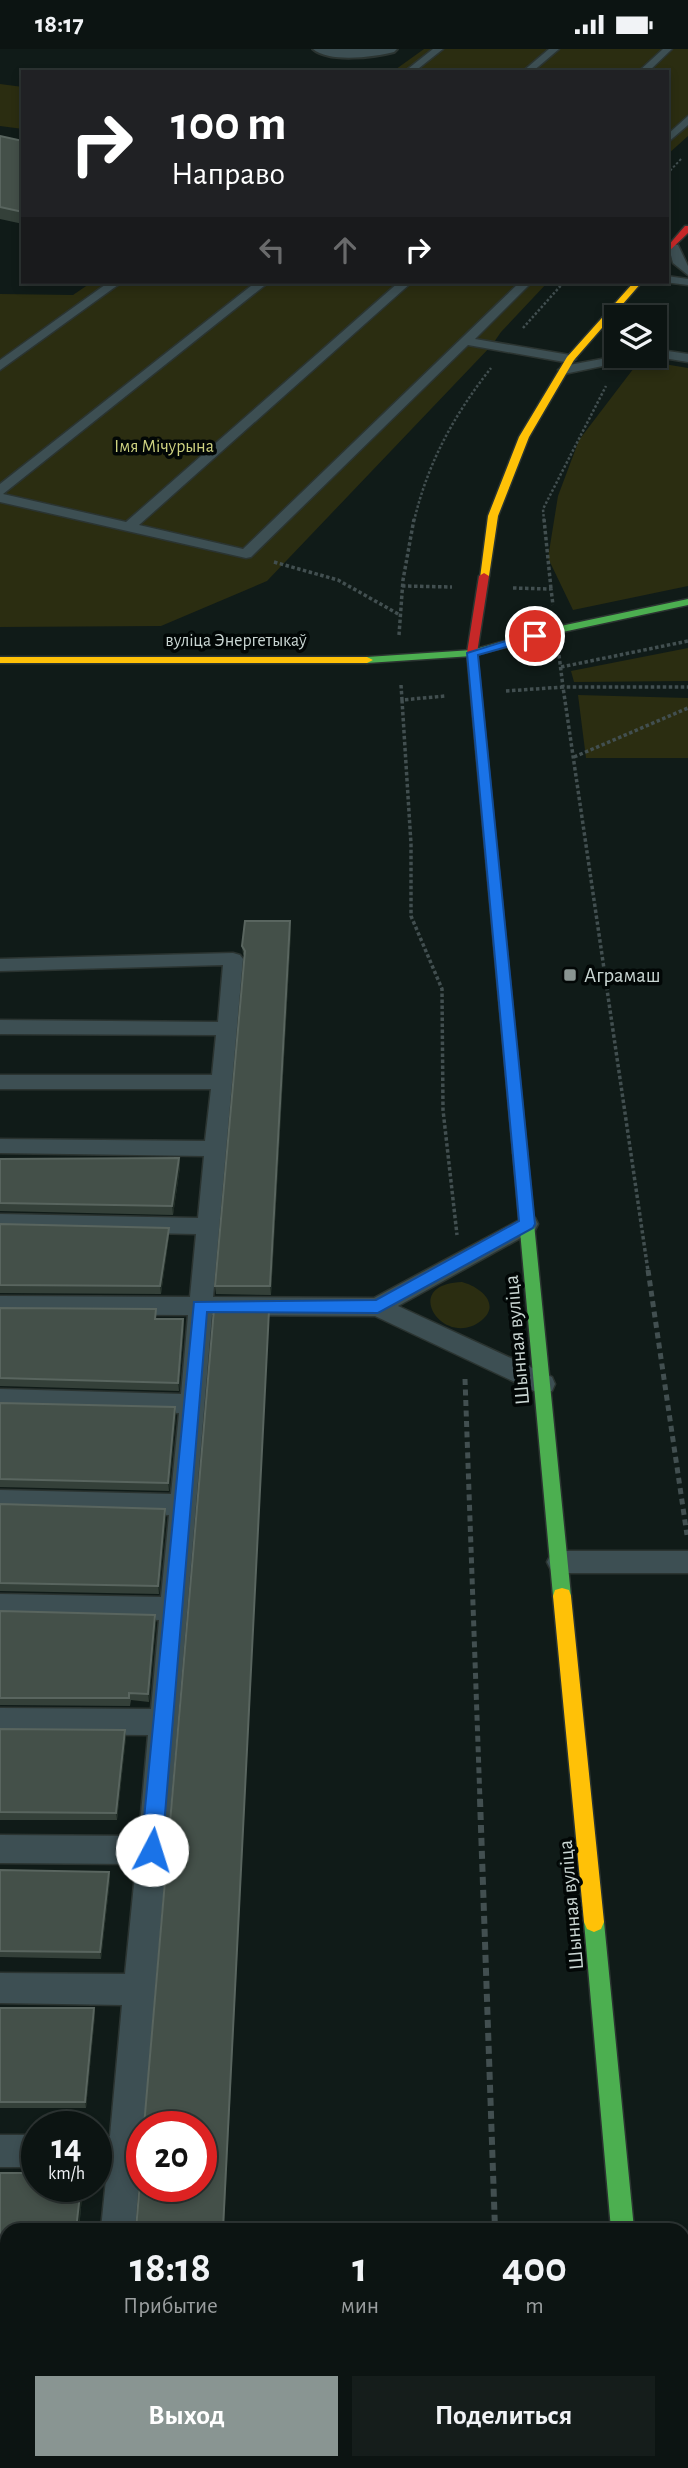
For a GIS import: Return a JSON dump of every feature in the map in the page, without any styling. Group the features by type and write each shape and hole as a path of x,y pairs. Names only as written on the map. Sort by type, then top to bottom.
{"main road":[{"path":"670,248 688,228"},
{"name":"Шынная вуліца","path":"623,2223 472,653 493,516 524,437 567,365 636,284"},
{"name":"вуліца Энергетыкаў","path":"0,660 398,660 472,653 556,630 688,602"}],"street":[{"path":"321,49 367,54 389,49"}],"lane":[{"path":"411,70 439,49"},
{"path":"529,70 555,49"},
{"path":"644,70 668,49"},
{"path":"669,138 684,119"},
{"path":"670,248 688,272"},
{"path":"669,279 688,282"},
{"path":"0,366 113,284"},
{"path":"0,491 260,284"},
{"path":"129,527 404,284"},
{"path":"0,498 246,554 524,284"},
{"path":"467,341 567,365 604,360"},
{"path":"585,341 604,345"},
{"path":"667,356 688,358"},
{"path":"0,965 233,959 199,1306 139,1990 112,2147"},
{"path":"0,1027 227,1029"},
{"path":"0,1082 222,1082"},
{"path":"0,1146 215,1149"},
{"path":"0,1222 208,1226"},
{"path":"378,1307 527,1224"},
{"path":"0,1305 378,1307 542,1384"},
{"path":"0,1399 191,1404"},
{"path":"0,1500 182,1505"},
{"path":"559,1562 688,1562"},
{"path":"0,1605 173,1609"},
{"path":"0,1721 163,1722"},
{"path":"0,1849 152,1850"},
{"path":"0,1988 139,1990"},
{"path":"0,2151 21,2151"},
{"path":"112,2164 117,2223"}],"path":[{"path":"669,172 688,152"},
{"path":"460,1261 443,1110 442,989 411,916 411,844 398,660 402,586 416,502 450,425 505,348 563,284"},
{"path":"551,589 542,509 609,380"},
{"path":"246,554 338,580 400,615"},
{"path":"688,641 561,667 688,1539"},
{"path":"402,701 564,687 688,687"},
{"path":"574,757 688,708"},
{"path":"464,1347 495,2223"}],"green space":[{"path":"424,49 688,49 688,136 669,153 669,70 395,70"},
{"path":"0,84 21,87 21,129 0,126"},
{"name":"Імя Мічурына","path":"89,284 546,284 492,345 267,581 161,626 0,627 0,294 73,295"},
{"path":"667,364 688,368 688,586 573,610 548,558 558,496 579,440 634,368 667,368"},
{"path":"688,648 688,681 574,682 571,671"},
{"path":"578,695 688,698 688,758 586,758"},
{"path":"462,1282 481,1291 490,1307 482,1320 468,1327 454,1327 443,1322 434,1313 430,1303 433,1293 443,1285"}],"building":[{"path":"0,136 21,141 21,212 0,207"},
{"path":"245,921 290,921 270,1286 215,1286 245,951 242,946"},
{"path":"179,1158 172,1206 0,1203 0,1159"},
{"path":"0,1224 169,1228 160,1286 0,1285"},
{"path":"0,1308 156,1309 155,1319 183,1319 178,1383 0,1378"},
{"path":"214,1309 269,1310 223,2223 137,2223 138,2202 217,2202 217,2111 145,2111"},
{"path":"0,1403 175,1407 168,1483 0,1479"},
{"path":"0,1504 165,1509 158,1586 0,1583"},
{"path":"0,1611 155,1615 148,1694 129,1693 129,1698 0,1698"},
{"path":"0,1729 125,1730 116,1813 0,1812"},
{"path":"0,1870 109,1872 100,1952 0,1951"},
{"path":"0,2008 94,2008 85,2102 0,2102"},
{"path":"0,2173 21,2173 21,2202 79,2202 77,2223 0,2223"}],"traffic: fast":[{"path":"367,660 472,653 556,630 688,602"},
{"path":"520,1153 562,1596"},
{"path":"594,1922 622,2223"}],"traffic: slow":[{"path":"484,576 493,516 524,437 570,359 636,284"},
{"path":"0,660 367,660"},
{"path":"562,1596 594,1922"}],"traffic: jam":[{"path":"669,249 688,228"},
{"path":"484,576 472,653 520,1153"}],"place":[{"name":"Аграмаш","path":"570,975"}],"route":[{"path":"152,1850 199,1306 378,1307 527,1224 472,653 535,636"}]}
